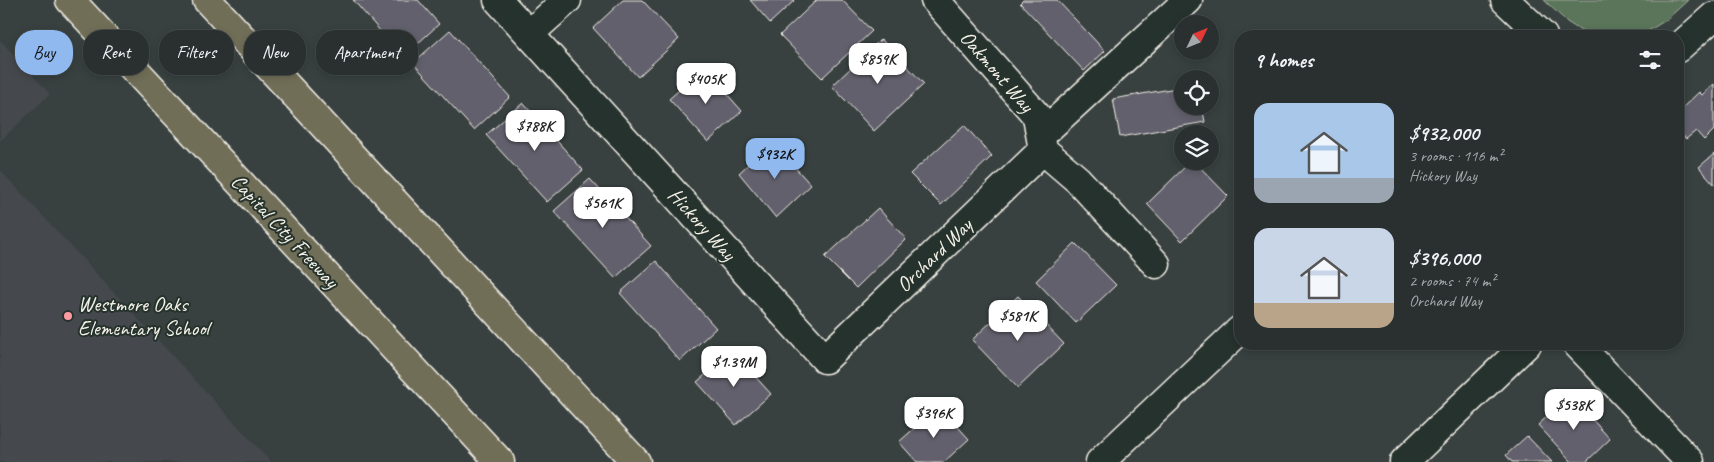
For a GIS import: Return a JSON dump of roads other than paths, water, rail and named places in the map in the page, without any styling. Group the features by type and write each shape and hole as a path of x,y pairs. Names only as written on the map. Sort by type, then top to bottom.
{"highway":[{"name":"Capital City Freeway","path":"70,0 500,462"},
{"path":"207,0 636,462"}],"street":[{"name":"Hickory Way","path":"498,0 825,359"},
{"path":"529,34 567,0"},
{"name":"Oakmont Way","path":"935,0 1037,116 1042,142"},
{"name":"Orchard Way","path":"825,359 1042,142 1188,0"},
{"path":"1505,0 1537,30"},
{"path":"1684,43 1714,16"},
{"path":"1042,142 1156,264"},
{"path":"1100,462 1234,336"},
{"path":"1404,462 1521,350"},
{"path":"1583,350 1690,462"}],"place":[{"name":"Westmore Oaks Elementary School","path":"68,316"}]}
